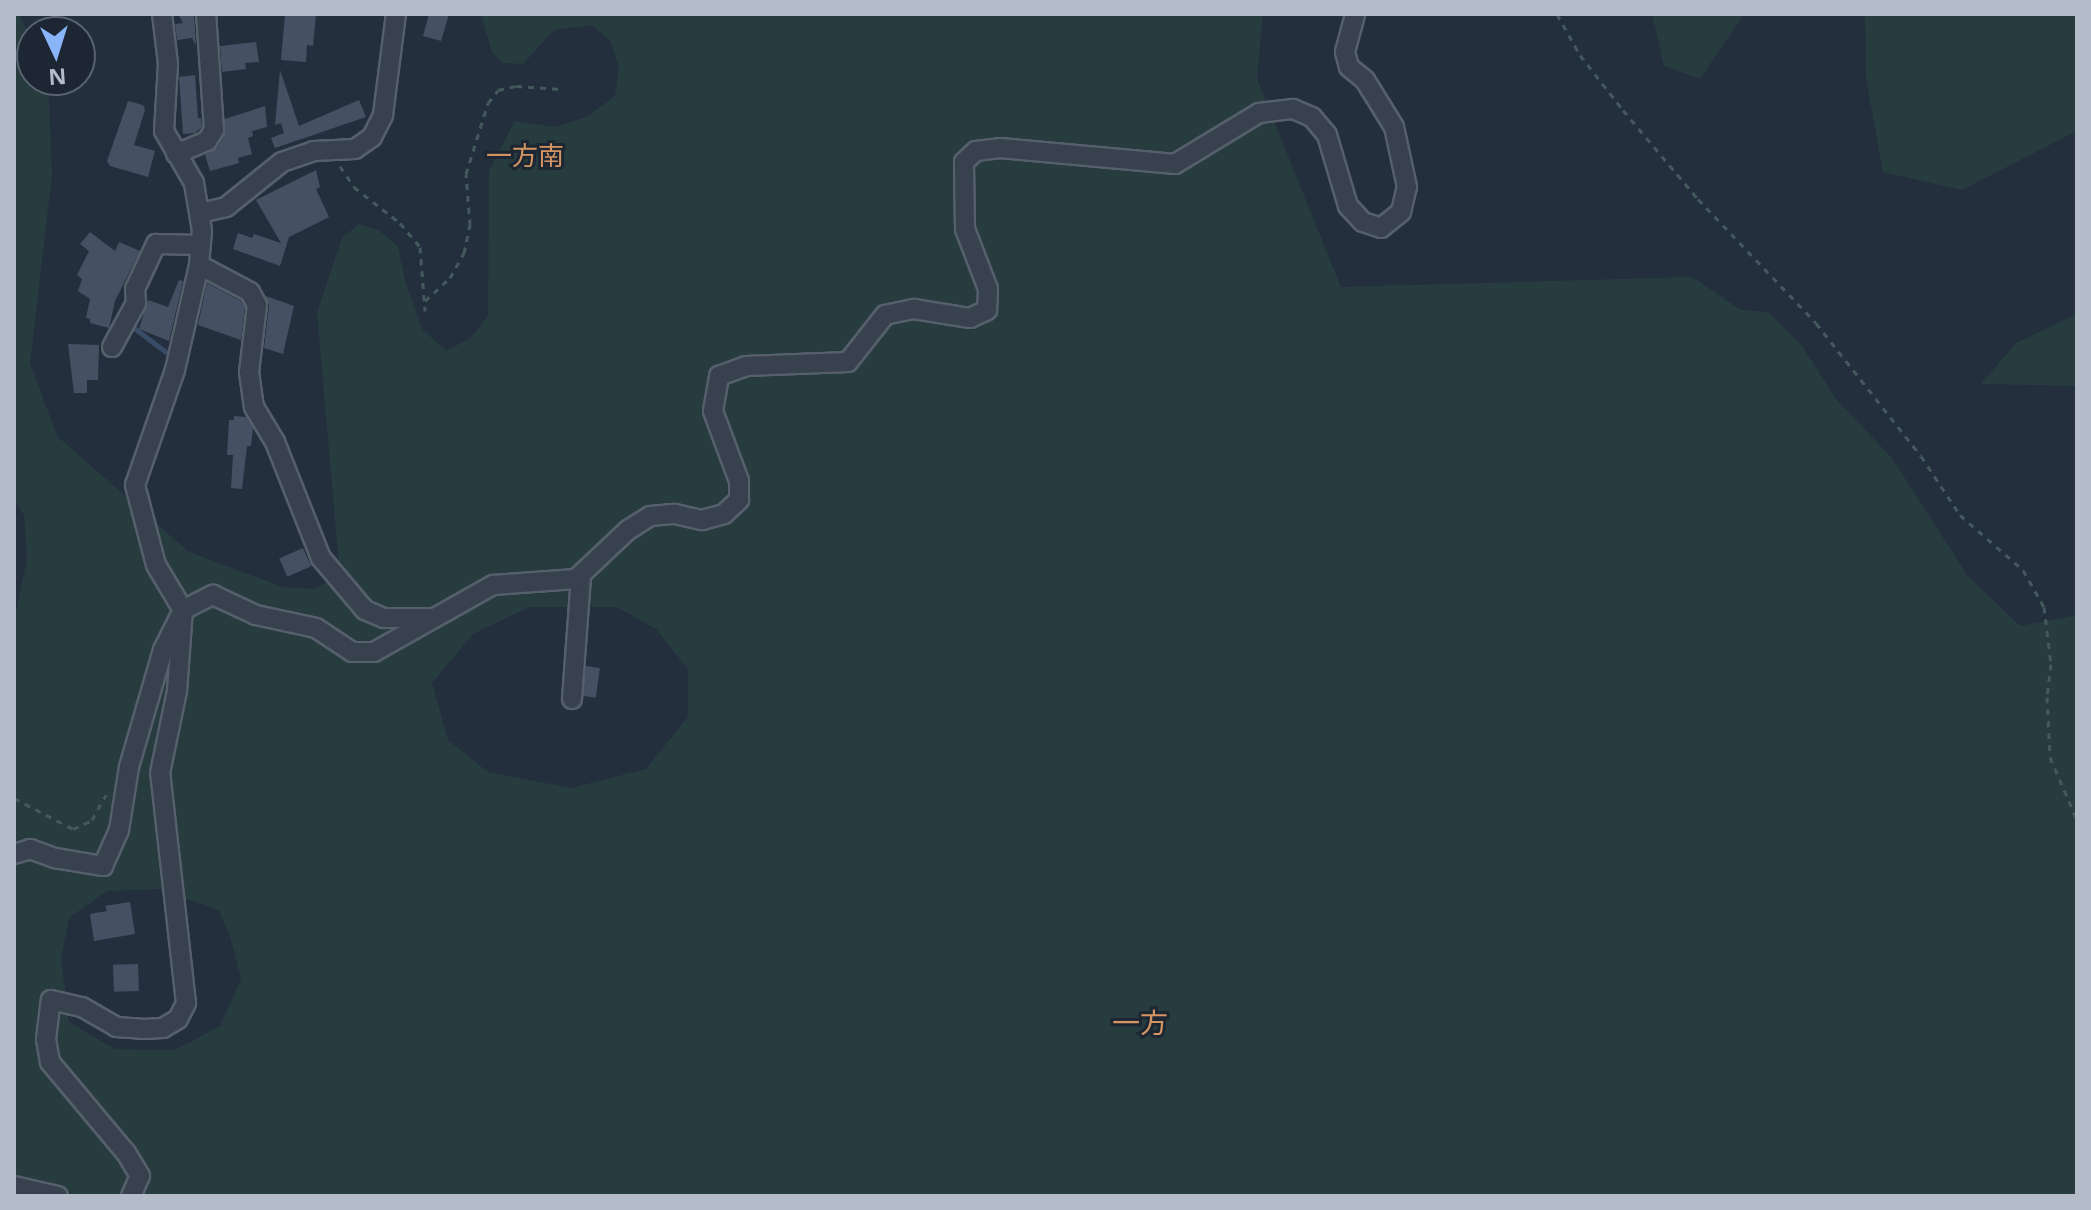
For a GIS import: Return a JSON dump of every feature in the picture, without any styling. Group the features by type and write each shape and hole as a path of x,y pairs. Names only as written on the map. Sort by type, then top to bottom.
{"street":[{"path":"131,1196 140,1176 50,1062 46,1039 51,1000 82,1007 116,1027 153,1029 178,1019 186,1003 160,773 177,691 183,610 156,565 135,485 175,370 201,245 200,213 194,183 164,131 168,64 162,14"},
{"path":"176,154 207,141 214,130 206,14"},
{"path":"200,213 226,207 282,162 314,151 355,149 372,137 383,115 396,14"},
{"path":"14,854 30,849 55,858 103,866 119,830 129,767 163,650 183,610 213,595 256,615 316,628 352,652 374,652 493,585 538,583 581,575 628,530 650,516 675,514 702,520 724,514 739,500 739,481 713,411 719,376 746,366 848,362 885,315 914,309 970,318 987,310 988,289 965,229 964,162 976,151 1000,148 1175,164 1259,113 1293,109 1312,117 1327,135 1348,206 1363,222 1381,228 1401,212 1407,187 1394,127 1365,80 1349,67 1345,52 1355,14"},
{"path":"112,347 136,303 135,289 156,244 201,245"},
{"path":"199,265 250,292 257,305 249,372 254,407 275,442 321,558 365,610 384,618 432,618"},
{"path":"572,699 581,575"},
{"path":"14,1186 58,1196"}],"path":[{"path":"1557,14 1580,55 1623,110 1698,199 1816,323 1921,456 1960,515 2023,570 2044,607 2051,664 2047,697 2050,757 2077,820"},
{"path":"425,301 450,278 464,253 470,225 466,174 488,103 498,90 516,86 561,89"},
{"path":"334,150 354,187 400,223 420,247 425,311"},
{"path":"14,798 73,829 92,820 117,775 129,767"}],"green space":[{"path":"14,14 20,16 16,16 16,96 49,96 52,175 30,363 57,436 189,552 283,587 313,589 340,576 317,313 342,238 359,224 380,231 398,247 405,280 422,329 446,351 470,338 488,316 489,171 515,121 556,127 588,116 615,96 619,66 609,39 591,25 554,30 523,64 503,63 492,52 481,14 1263,14 1257,79 1341,287 1692,277 1741,310 1768,312 1802,346 1836,399 1892,458 1967,575 2020,626 2077,615 2077,1196 14,1196 14,609 17,608 27,559 24,515 14,501","holes":["529,607 617,607 656,629 688,669 688,717 646,769 571,788 488,772 448,740 432,683 473,634","159,889 219,910 230,936 241,979 220,1026 175,1050 115,1049 69,1022 61,958 69,918 107,891"]},
{"path":"1652,14 1744,14 1700,79 1664,66"},
{"path":"1858,14 2077,14 2077,131 1962,190 1883,172 1866,79 1865,17"},
{"path":"2077,314 2077,386 1981,384 2016,343"}],"building":[{"path":"178,14 194,14 196,46 192,38 177,40 175,24 183,23"},
{"path":"285,14 316,14 313,46 307,45 306,62 281,60"},
{"path":"429,14 449,14 441,41 423,36"},
{"path":"256,42 259,62 245,63 246,69 222,72 220,46"},
{"path":"280,70 299,126 359,100 366,117 275,148 271,138 284,133 281,123 275,125"},
{"path":"195,75 198,118 201,118 202,127 195,133 183,134 179,77"},
{"path":"128,101 143,105 145,110 134,145 155,151 148,177 110,166 107,161"},
{"path":"265,106 267,127 252,131 253,136 248,138 252,154 238,158 239,163 210,171 205,155 217,148 224,136 225,119"},
{"path":"316,170 320,187 316,189 329,217 289,237 280,266 233,249 238,233 252,238 254,234 281,243 256,200"},
{"path":"90,232 115,251 119,242 140,251 115,301 109,328 90,323 90,319 86,318 90,299 78,291 82,279 77,275 89,251 80,244"},
{"path":"179,280 183,281 169,341 139,329 148,300 168,307"},
{"path":"207,283 241,301 245,307 241,340 198,325"},
{"path":"266,296 294,306 283,354 264,348 269,306"},
{"path":"68,344 99,345 98,380 87,380 87,393 74,393"},
{"path":"234,416 246,417 253,428 251,446 247,446 242,489 231,488 233,455 227,455 229,420 234,420"},
{"path":"303,548 311,566 287,577 279,559"},
{"path":"586,666 600,668 596,698 582,696"},
{"path":"130,902 135,934 94,941 90,914 107,911 105,906"},
{"path":"138,964 139,991 114,992 113,965"}],"waterway":[{"path":"130,325 170,355"}],"district":[{"name":"一方南","path":"525,156"},
{"name":"一方","path":"1140,1022"}]}
